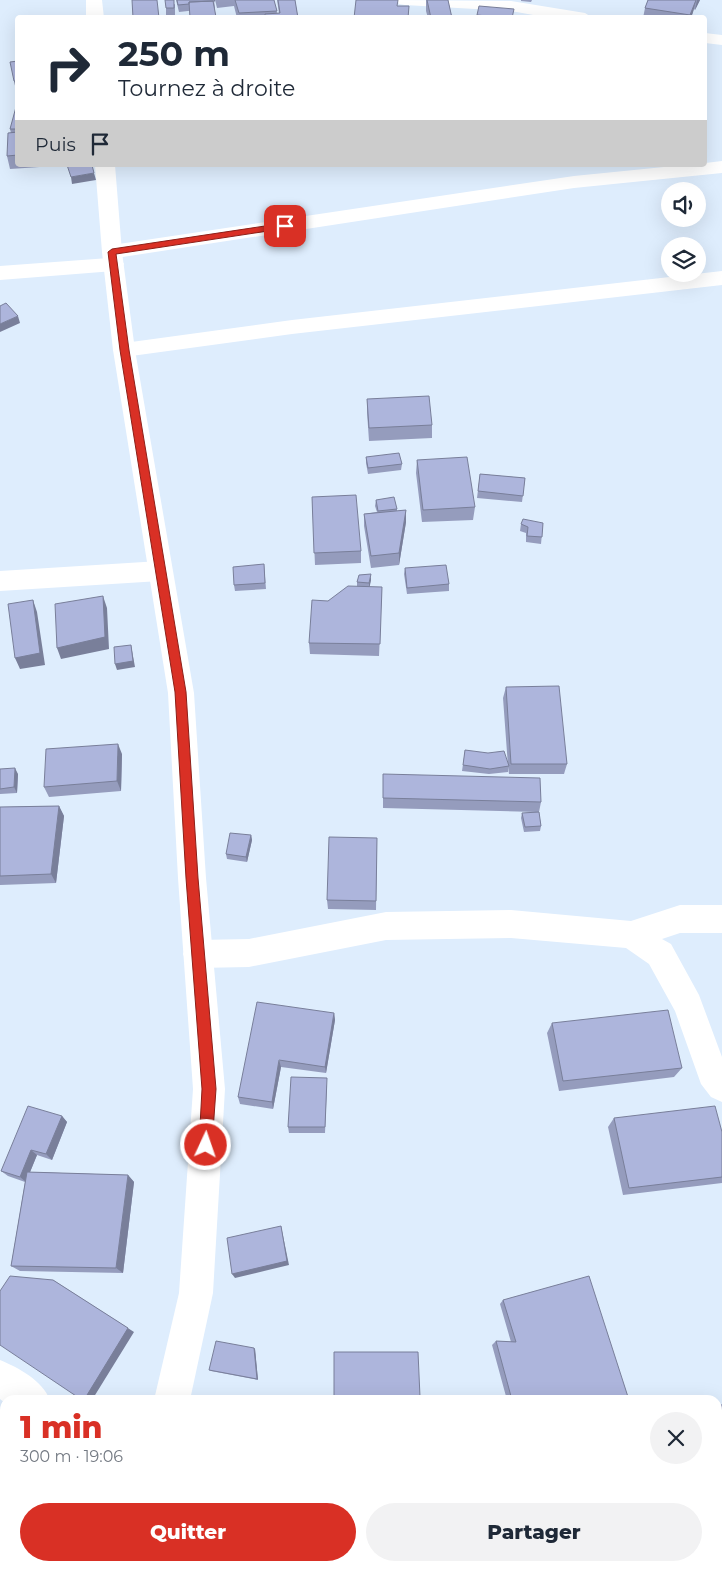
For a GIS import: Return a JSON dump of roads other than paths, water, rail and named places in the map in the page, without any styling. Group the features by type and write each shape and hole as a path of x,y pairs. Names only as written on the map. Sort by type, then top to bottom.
{"street":[{"path":"94,0 95,15"},
{"path":"405,0 511,6 567,15"},
{"path":"707,38 722,40"},
{"path":"105,167 113,258 124,350 181,692 209,1089 196,1293 173,1395"},
{"path":"0,273 113,258 574,182 722,167"},
{"path":"124,350 292,326 722,278"},
{"path":"0,581 160,571"},
{"path":"198,954 249,953 395,926 511,924 631,935 680,919 722,919"},
{"path":"631,935 660,954 688,1005 712,1073 722,1086"},
{"path":"0,1378 25,1395"}]}
